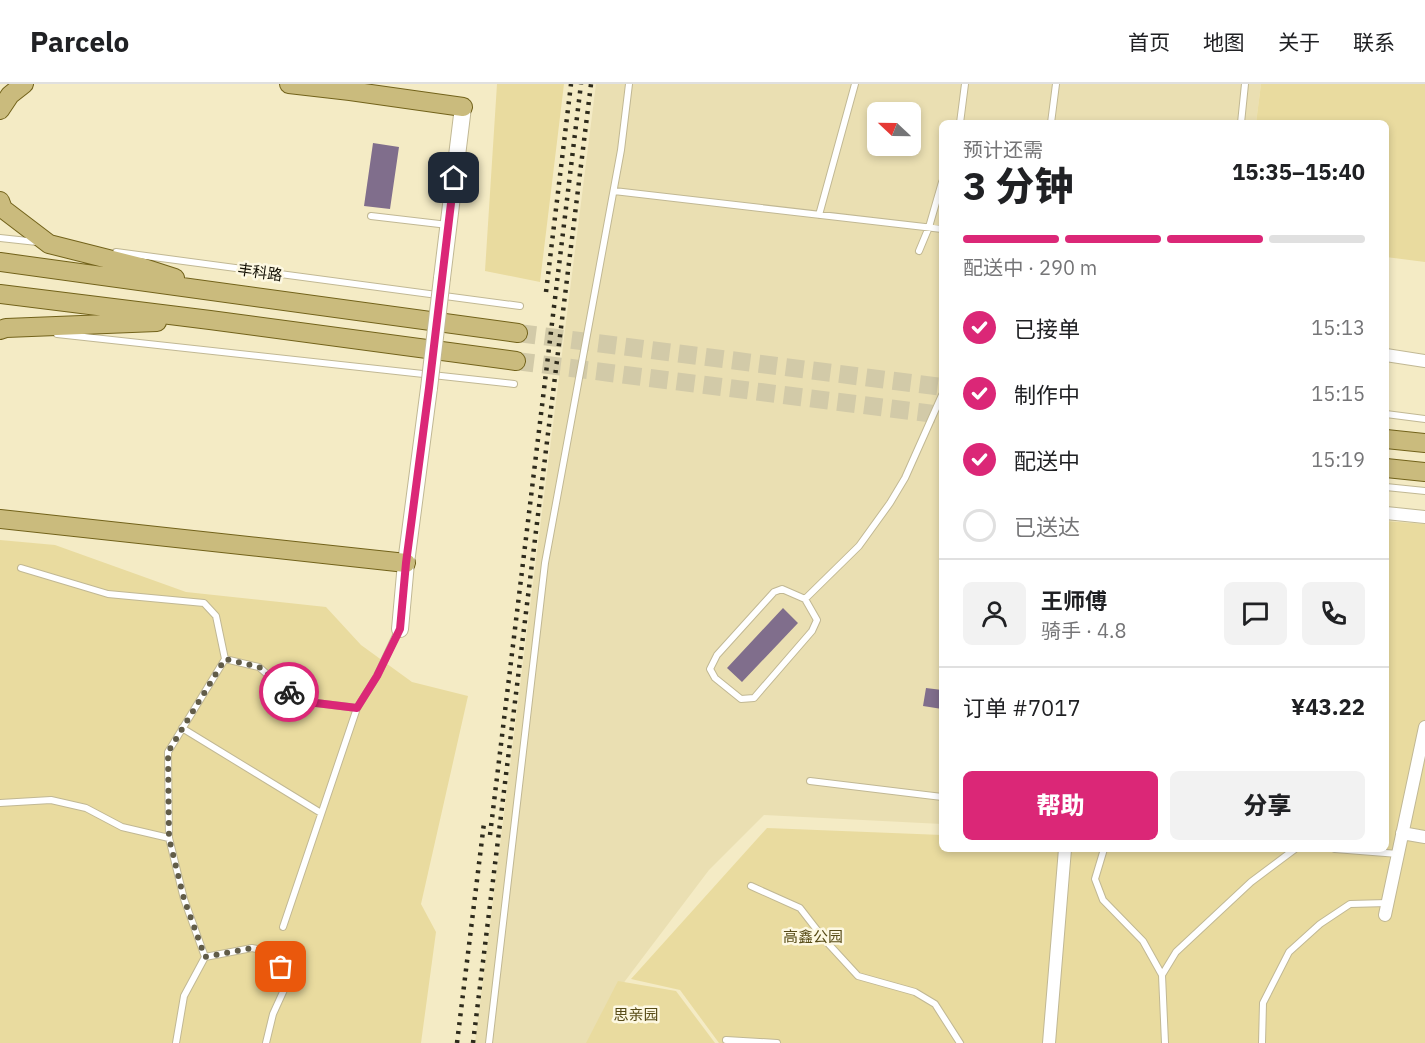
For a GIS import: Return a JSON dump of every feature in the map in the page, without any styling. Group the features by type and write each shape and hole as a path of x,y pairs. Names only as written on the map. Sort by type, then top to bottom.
{"main road":[{"path":"0,110 10,95 24,84"},
{"path":"289,84 463,107"},
{"path":"0,201 3,209 49,244 144,268 219,293"},
{"name":"丰科路","path":"0,262 518,333"},
{"path":"0,294 516,361"},
{"path":"2,329 210,320"},
{"path":"1389,439 1425,443"},
{"path":"1389,468 1425,472"},
{"path":"0,519 406,563"}],"street":[{"path":"400,629 406,563 463,107"},
{"path":"1389,356 1425,361"},
{"path":"1389,513 1425,517"},
{"path":"1385,915 1425,727"},
{"path":"1402,833 1425,837"},
{"path":"1049,1043 1065,852"}],"lane":[{"path":"489,1043 545,563 614,191 629,84"},
{"path":"819,215 855,84"},
{"path":"960,120 965,84"},
{"path":"1051,120 1056,84"},
{"path":"1241,120 1245,84"},
{"path":"614,191 939,229"},
{"path":"919,251 939,192"},
{"path":"371,216 448,225"},
{"name":"丰科路","path":"0,238 520,306"},
{"path":"2,329 514,384"},
{"path":"805,599 859,546 890,502 905,478 939,402"},
{"path":"1389,414 1425,419"},
{"path":"1389,487 1425,491"},
{"path":"21,568 108,594 204,603 216,616 225,659 168,752 169,838 184,899 205,957 184,996 176,1043"},
{"path":"782,589 805,599 816,620 812,631 754,698 741,699 715,678 710,669 717,655 774,592 782,589"},
{"path":"283,927 357,708 377,676 400,629"},
{"path":"225,659 259,667 287,692 316,703 357,708"},
{"path":"182,728 321,813"},
{"path":"810,781 939,797"},
{"path":"0,803 51,800 86,808 122,827 169,838"},
{"path":"1103,852 1095,879 1103,900 1143,941 1162,975 1165,1043"},
{"path":"1162,975 1176,952 1251,882 1292,852"},
{"path":"1373,852 1398,854"},
{"path":"751,886 800,908 824,939 858,976 915,992 935,1004 960,1043"},
{"path":"1262,1043 1263,1003 1289,952 1320,924 1350,904 1388,903"},
{"path":"205,957 252,948 275,952 288,981 273,1014 266,1043"},
{"path":"726,1040 777,1043"}],"shaded area":[{"path":"596,84 1261,84 1256,120 939,120 939,824 764,815 709,870 625,981 594,1043 475,1043"}],"green space":[{"path":"497,84 564,84 540,282 485,271"},
{"path":"1261,84 1425,84 1425,262 1389,257 1389,120 1256,120"},
{"name":"高鑫公园","path":"1389,521 1425,524 1425,1043 719,1043 680,990 631,979 767,828 939,835 939,852 1389,852"},
{"path":"0,540 55,545 186,592 326,607 361,645 412,682 468,696 421,904 436,932 421,1043 0,1043"},
{"name":"思亲园","path":"618,981 676,991 715,1043 586,1043"}],"building":[{"path":"373,143 399,147 390,209 364,206"},
{"path":"783,608 798,623 742,682 727,668"},
{"path":"926,688 939,690 939,709 923,706"}],"tunnel":[{"path":"518,333 939,387"},
{"path":"516,361 939,415"}],"railway":[{"path":"546,292 571,84"},
{"path":"490,835 581,84"},
{"path":"473,1043 591,84"},
{"path":"457,1043 484,823"}],"way so far":[{"path":"281,967 275,952 252,948 205,957 184,899 169,838 168,752 225,659 259,667 289,692"}],"route":[{"path":"289,692 316,703 357,708 377,676 400,629 406,563 454,178"}]}
